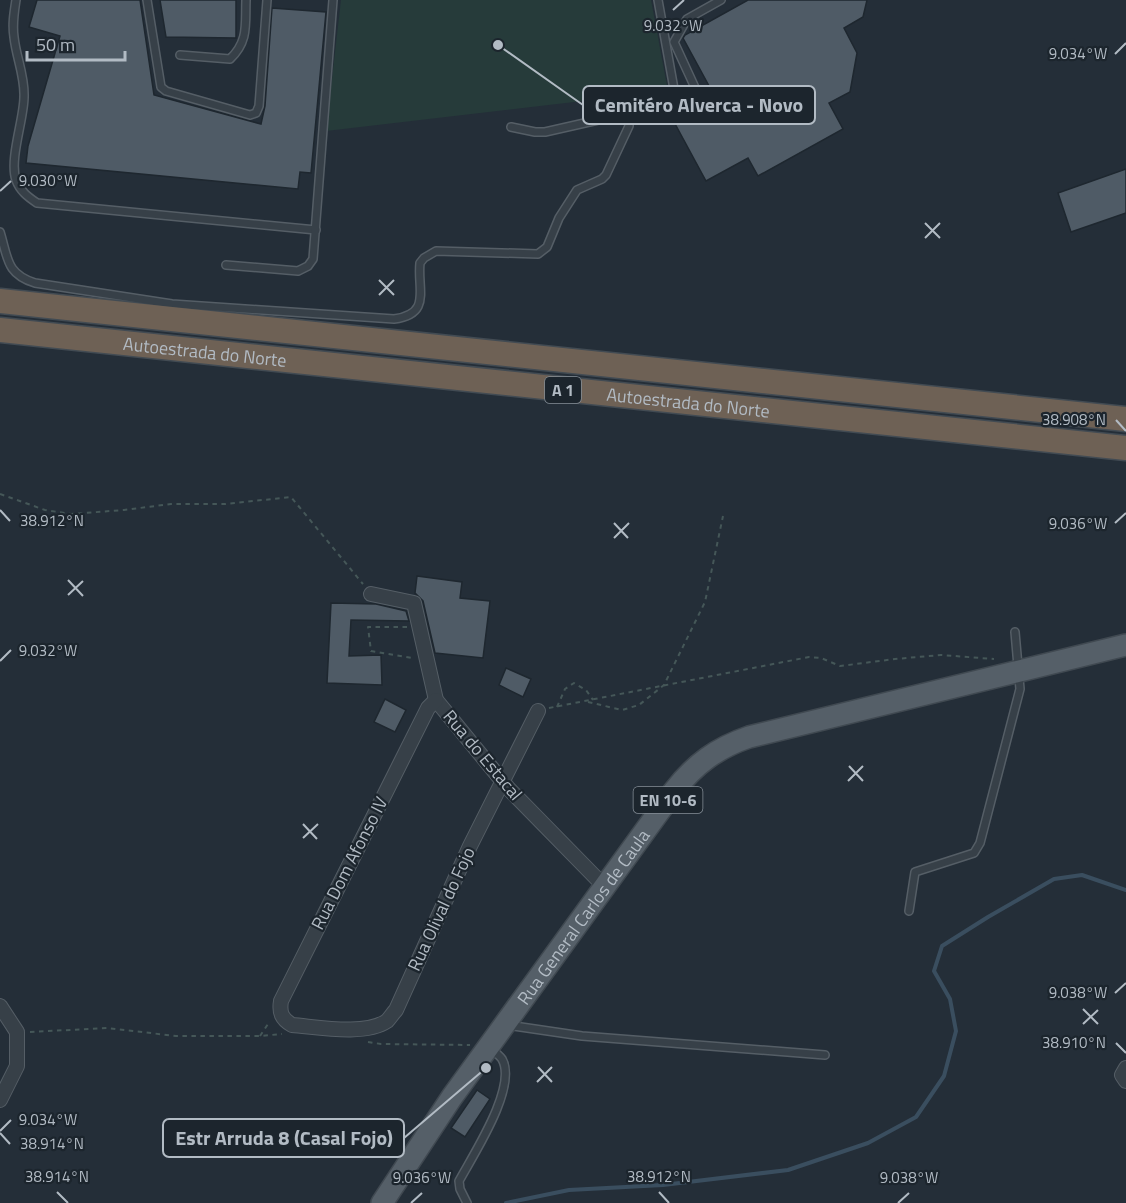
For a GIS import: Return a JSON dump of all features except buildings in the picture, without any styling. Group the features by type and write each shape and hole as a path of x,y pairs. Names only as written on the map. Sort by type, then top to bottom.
{"highway":[{"name":"Autoestrada do Norte","path":"0,301 1126,419"},
{"name":"Autoestrada do Norte","path":"0,330 1126,448"}],"main road":[{"name":"Rua General Carlos de Caula","path":"382,1203 426,1135 488,1047 683,779 704,759 723,747 749,737 1019,664 1126,645"}],"street":[{"name":"Rua do Estacal","path":"371,594 414,603 436,700 502,781 605,887"},
{"name":"Rua Dom Afonso IV","path":"292,1025 285,1021 281,1014 281,1000 428,708 436,700"},
{"name":"Rua Olival do Fojo","path":"292,1025 346,1030 369,1027 387,1021 396,1010 470,846 538,711"},
{"path":"0,1006 17,1032 17,1066 0,1100"},
{"path":"1126,1068 1122,1075 1126,1081"}],"lane":[{"path":"16,0 13,20 14,39 24,82 25,98 14,167 16,180 24,194 37,203 316,230"},
{"path":"147,0 161,87 166,91 250,115 256,113 259,106 267,0"},
{"path":"180,55 230,59 240,50 245,38 246,0"},
{"path":"226,266 298,271 308,266 313,259 333,0"},
{"path":"511,127 545,132 667,102 674,94 658,0"},
{"path":"697,92 674,42 687,19 721,0"},
{"path":"0,232 12,271 24,280 35,283 172,304 353,317 404,318 416,310 420,302 420,263 429,253 480,251 531,255 543,251 550,242 559,218 577,190 597,182 606,175 628,126 629,113"},
{"path":"909,911 915,872 966,857 974,854 978,849 1020,689 1015,632"},
{"path":"505,1025 582,1036 825,1055"},
{"path":"467,1203 459,1181 499,1107 505,1078 502,1060 488,1047"}],"path":[{"path":"0,494 45,510 71,514 171,504 225,504 291,497 371,594"},
{"path":"585,701 622,710 639,705 664,685 705,603 723,516"},
{"path":"419,627 368,627 371,651 427,661"},
{"path":"538,711 809,657 821,658 840,666 895,658 941,655 1019,664"},
{"path":"557,707 565,689 574,683 586,690 593,700"},
{"path":"17,1032 42,1033 107,1028 176,1036 260,1036 286,1034 292,1025"},
{"path":"346,1030 353,1039 381,1044 466,1044 488,1047"}],"green space":[{"path":"341,0 651,0 668,91 326,131"}],"waterway":[{"path":"506,1203 569,1190 663,1185 788,1170 868,1143 916,1117 944,1076 956,1031 950,999 934,971 942,946 1054,879 1082,875 1126,890"}],"place":[{"name":"Cemitéro Alverca - Novo","path":"498,45"},
{"name":"Estr Arruda 8 (Casal Fojo)","path":"486,1068"}]}
